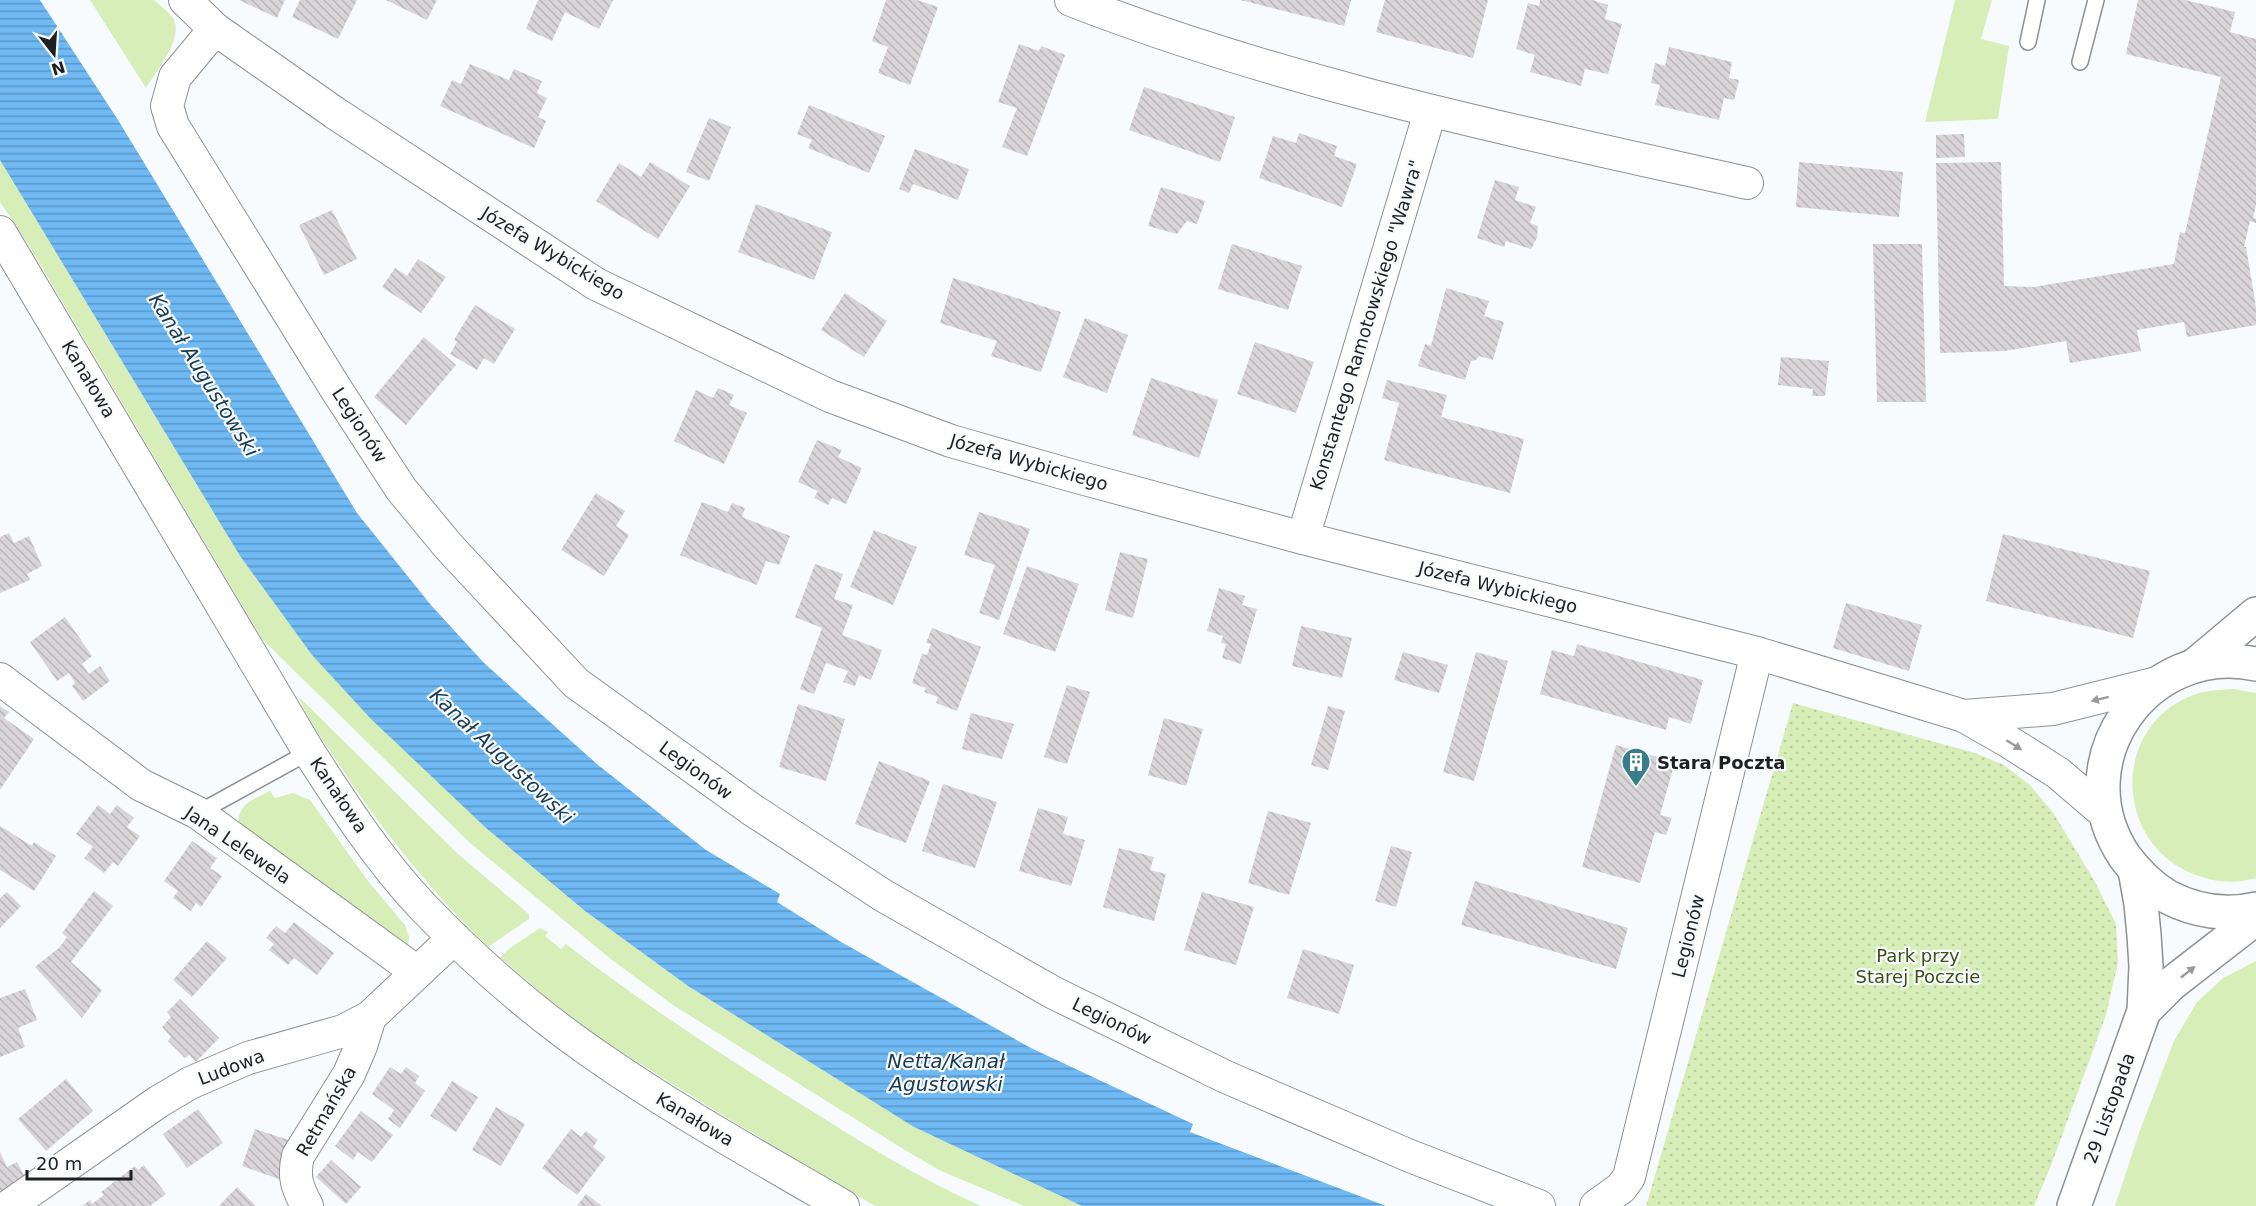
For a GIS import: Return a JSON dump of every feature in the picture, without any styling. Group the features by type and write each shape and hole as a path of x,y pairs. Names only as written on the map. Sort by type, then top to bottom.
{"main road":[{"path":"2194,666 2256,614"},
{"path":"2256,664 2242,661 2218,661 2194,666 2157,683 2140,697 2127,713 2112,741 2104,772 2103,793 2106,814 2116,844 2134,870 2157,891 2183,905 2212,912 2242,912 2256,909"},
{"name":"29 Listopada","path":"2074,1206 2144,1011 2145,945 2141,904 2134,870"},
{"name":"29 Listopada","path":"2144,1011 2171,984 2256,918"}],"street":[{"name":"Józefa Wybickiego","path":"185,0 215,28 345,120 596,284 830,396 951,441 1303,538 1757,653 1964,716 2058,773 2106,814"},
{"path":"1071,0 1137,26 1369,96 1430,112 1747,183"},
{"name":"Legionów","path":"215,28 175,77 167,106 173,126 401,489 449,547 576,683 751,809 875,890 1054,993 1226,1077 1410,1156 1539,1206"},
{"name":"Konstantego Ramotowskiego \"Wawra\"","path":"1303,538 1430,112"},
{"name":"Kanałowa","path":"0,231 309,752 347,812 420,904 479,963 592,1053 654,1094 843,1206"},
{"name":"Legionów","path":"1596,1206 1621,1188 1629,1177 1757,653"},
{"name":"Jana Lelewela","path":"0,679 141,785 198,813 417,972"},
{"name":"Józefa Wybickiego","path":"1964,716 2054,709 2157,683"},
{"name":"Ludowa","path":"9,1206 158,1102 190,1083 248,1058 343,1031 369,1017 454,938"},
{"name":"Retmańska","path":"307,1206 297,1187 294,1172 298,1156 349,1074 361,1046 369,1017"}],"lane":[{"path":"2028,42 2037,0"},
{"path":"2079,62 2096,0"},
{"path":"198,813 309,752"}],"green space":[{"path":"90,0 154,0 174,20 176,28 172,46 146,88"},
{"path":"1955,0 1992,0 1981,39 2009,46 1998,119 1925,122"},
{"path":"0,160 240,556 312,655 486,828 585,911 688,986 914,1127 1082,1206 1024,1206 939,1170 900,1147 673,1005 612,960 470,843 262,639 28,244 0,202"},
{"path":"2234,689 2256,693 2256,878 2229,882 2202,877 2173,863 2152,843 2138,817 2133,789 2135,760 2146,734 2165,711 2198,693"},
{"path":"298,696 458,854 529,914 529,919 488,947 427,882 390,836 322,739"},
{"name":"Park przy Starej Poczcie","path":"1793,703 1975,753 2004,765 2030,785 2054,814 2094,880 2116,924 2118,963 2106,1015 2034,1206 1646,1206"},
{"path":"270,791 275,798 293,793 310,800 368,881 405,925 409,937 408,951 238,823 244,806"},
{"path":"540,928 548,932 545,936 561,949 566,944 651,1007 843,1131 933,1183 981,1206 875,1206 605,1042 547,998 500,957"},
{"path":"2256,961 2256,1206 2115,1206 2139,1133 2174,1041 2197,1002 2223,978"}],"water":[{"name":"Netta/Kanał Agustowski","path":"0,0 40,0 118,120 357,513 430,604 484,663 598,765 706,850 780,894 777,902 841,942 1031,1048 1193,1124 1190,1132 1386,1206 1082,1206 914,1127 688,986 585,911 486,828 371,719 312,655 240,556 0,160"}],"building":[{"path":"239,0 285,0 277,18"},
{"path":"300,0 357,0 338,39 292,17"},
{"path":"386,0 437,0 427,20"},
{"path":"538,0 613,0 599,29 565,12 552,41 526,29"},
{"path":"886,0 917,0 938,7 910,85 878,73 888,47 872,41"},
{"path":"1240,0 1351,0 1344,26"},
{"path":"1385,0 1488,0 1473,58 1376,32"},
{"path":"1540,0 1592,0 1608,5 1605,19 1622,24 1608,74 1585,69 1581,86 1530,72 1535,55 1516,49 1528,3 1539,6"},
{"path":"2138,0 2185,0 2235,12 2230,32 2256,39 2256,205 2253,218 2256,219 2256,223 2250,221 2244,247 2246,247 2256,307 2256,325 2187,337 2184,322 2137,330 2141,351 2070,363 2066,341 2004,351 1940,353 1936,163 2001,162 2004,286 2033,287 2174,264 2180,232 2185,233 2221,77 2126,54"},
{"path":"1019,44 1039,51 1041,46 1065,55 1027,156 1002,147 1017,108 998,102"},
{"path":"1669,47 1732,62 1729,78 1739,80 1734,100 1724,98 1719,120 1655,105 1660,85 1651,83 1655,63 1665,66"},
{"path":"470,64 509,80 514,69 542,81 537,93 547,98 538,117 546,121 534,148 440,106 452,80 461,84"},
{"path":"1144,87 1235,117 1220,162 1129,130"},
{"path":"809,105 885,136 869,173 808,148 812,140 797,134"},
{"path":"709,118 731,127 709,181 686,172"},
{"path":"1299,133 1337,146 1334,156 1357,164 1342,207 1259,178 1273,136 1296,143"},
{"path":"1964,134 1965,157 1936,158 1936,135"},
{"path":"915,149 969,169 958,200 913,184 909,193 899,189"},
{"path":"650,162 690,186 658,239 596,201 619,163 641,177"},
{"path":"1799,162 1903,172 1899,217 1796,207"},
{"path":"1495,180 1519,187 1515,200 1536,207 1530,223 1538,226 1537,238 1531,249 1506,241 1504,247 1477,238"},
{"path":"1161,187 1205,201 1197,224 1187,221 1177,234 1148,226"},
{"path":"756,204 832,232 814,280 738,252"},
{"path":"332,210 357,259 324,275 299,225"},
{"path":"1232,244 1302,266 1288,310 1218,289"},
{"path":"1873,244 1922,244 1926,402 1877,402"},
{"path":"418,259 446,277 421,313 382,287 395,268 407,276"},
{"path":"953,278 1061,312 1041,372 991,356 997,341 940,323"},
{"path":"1446,288 1489,301 1484,316 1504,322 1493,360 1479,356 1476,360 1471,361 1465,380 1418,366 1425,344 1431,346"},
{"path":"845,293 887,321 864,357 821,330"},
{"path":"475,305 515,329 494,364 484,358 477,370 450,354 457,342 454,340"},
{"path":"1085,318 1128,335 1107,393 1063,377"},
{"path":"424,337 456,365 406,425 374,397"},
{"path":"1255,342 1314,362 1296,413 1237,394"},
{"path":"1781,357 1829,361 1825,396 1812,396 1813,389 1778,385"},
{"path":"1151,378 1218,400 1199,458 1132,435"},
{"path":"1387,380 1447,395 1441,417 1524,439 1510,493 1384,460 1399,403 1382,398"},
{"path":"718,388 734,395 729,405 747,413 724,464 674,441 696,390 713,398"},
{"path":"817,440 842,450 838,457 862,468 846,504 832,498 828,505 814,498 818,491 798,482"},
{"path":"596,493 625,511 616,526 629,535 604,576 561,550"},
{"path":"702,502 728,512 732,503 745,508 742,517 790,536 779,565 766,561 757,585 680,555"},
{"path":"979,512 1030,529 999,620 979,613 995,565 964,555"},
{"path":"874,530 917,547 893,605 850,587"},
{"path":"9,533 14,543 29,536 42,566 27,574 30,580 0,593 0,537"},
{"path":"2003,534 2150,571 2133,638 1986,601"},
{"path":"1120,552 1148,559 1133,618 1105,610"},
{"path":"815,564 843,574 834,599 853,605 842,635 882,650 871,680 859,675 855,686 843,682 848,671 826,663 814,694 800,689 822,628 795,617"},
{"path":"1027,566 1079,584 1055,652 1003,634"},
{"path":"1219,588 1245,596 1242,605 1257,609 1241,664 1222,658 1226,644 1221,643 1223,636 1207,631"},
{"path":"1846,603 1922,625 1909,671 1833,648"},
{"path":"65,617 92,656 82,664 89,674 100,666 110,681 83,701 72,686 75,683 69,673 57,681 30,642"},
{"path":"1301,626 1352,638 1342,678 1292,666"},
{"path":"932,628 981,647 957,711 936,703 938,697 924,692 926,688 912,683 922,654 927,655 931,644 926,643"},
{"path":"1577,644 1703,680 1691,724 1669,717 1666,730 1540,694 1552,650 1574,656"},
{"path":"1403,652 1448,665 1439,693 1394,680"},
{"path":"1476,652 1508,661 1474,781 1443,772"},
{"path":"1067,685 1090,692 1067,764 1044,757"},
{"path":"798,704 845,719 826,781 779,767"},
{"path":"0,706 9,712 4,718 34,739 0,790"},
{"path":"1328,706 1345,711 1328,770 1311,765"},
{"path":"971,713 1014,724 1002,759 962,749"},
{"path":"1164,718 1203,729 1186,786 1148,775"},
{"name":"Stara Poczta","path":"1616,745 1675,762 1660,815 1672,818 1666,835 1655,832 1640,883 1582,867"},
{"path":"879,761 930,781 906,843 855,824"},
{"path":"943,784 997,802 975,868 922,851"},
{"path":"98,805 110,814 117,805 134,818 127,827 140,836 118,866 113,862 104,873 84,858 93,847 76,834"},
{"path":"1038,808 1068,817 1063,834 1085,840 1071,886 1019,871"},
{"path":"1268,811 1311,823 1289,895 1248,883"},
{"path":"0,826 32,846 34,842 56,856 34,891 0,870"},
{"path":"192,841 217,858 210,868 222,876 201,907 196,903 191,911 173,898 178,891 164,881"},
{"path":"1391,846 1412,852 1396,907 1375,901"},
{"path":"1119,848 1154,857 1150,870 1166,874 1154,921 1103,907"},
{"path":"1475,881 1628,928 1616,969 1461,925"},
{"path":"94,891 113,906 71,962 102,990 82,1018 35,967 60,947 67,937 62,933"},
{"path":"7,892 21,906 0,928 0,898"},
{"path":"1202,892 1254,907 1236,965 1184,950"},
{"path":"294,922 334,953 317,975 294,958 288,965 269,950 274,944 266,938 276,926 285,933"},
{"path":"207,941 227,958 192,997 173,980"},
{"path":"1303,949 1354,965 1339,1014 1287,998"},
{"path":"25,989 37,1020 18,1028 25,1047 0,1057 0,998"},
{"path":"180,999 219,1038 196,1062 189,1055 185,1058 168,1041 171,1037 162,1027 171,1017 167,1012"},
{"path":"390,1067 401,1074 406,1067 419,1076 415,1083 425,1091 400,1128 388,1119 394,1110 372,1094"},
{"path":"66,1079 93,1111 46,1151 18,1119"},
{"path":"452,1081 478,1097 456,1132 430,1116"},
{"path":"496,1107 525,1124 501,1166 472,1150"},
{"path":"198,1109 223,1143 187,1168 163,1134"},
{"path":"361,1111 393,1135 372,1162 358,1152 353,1160 335,1146"},
{"path":"255,1129 292,1141 279,1179 242,1166"},
{"path":"571,1129 581,1137 586,1131 598,1140 593,1147 606,1157 577,1195 542,1168"},
{"path":"0,1152 7,1167 17,1162 26,1179 0,1192"},
{"path":"331,1160 361,1187 346,1204 316,1177"},
{"path":"144,1165 166,1194 150,1206 82,1206 90,1200 92,1204 104,1195 101,1192 135,1166 138,1170"},
{"path":"237,1187 256,1206 219,1206"},
{"path":"586,1194 602,1206 577,1206"}],"place":[{"name":"Stara Poczta","path":"1636,788"}],"water label":[{"name":"Kanał Augustowski","path":"204,375"},
{"name":"Kanał Augustowski","path":"502,756"}]}
